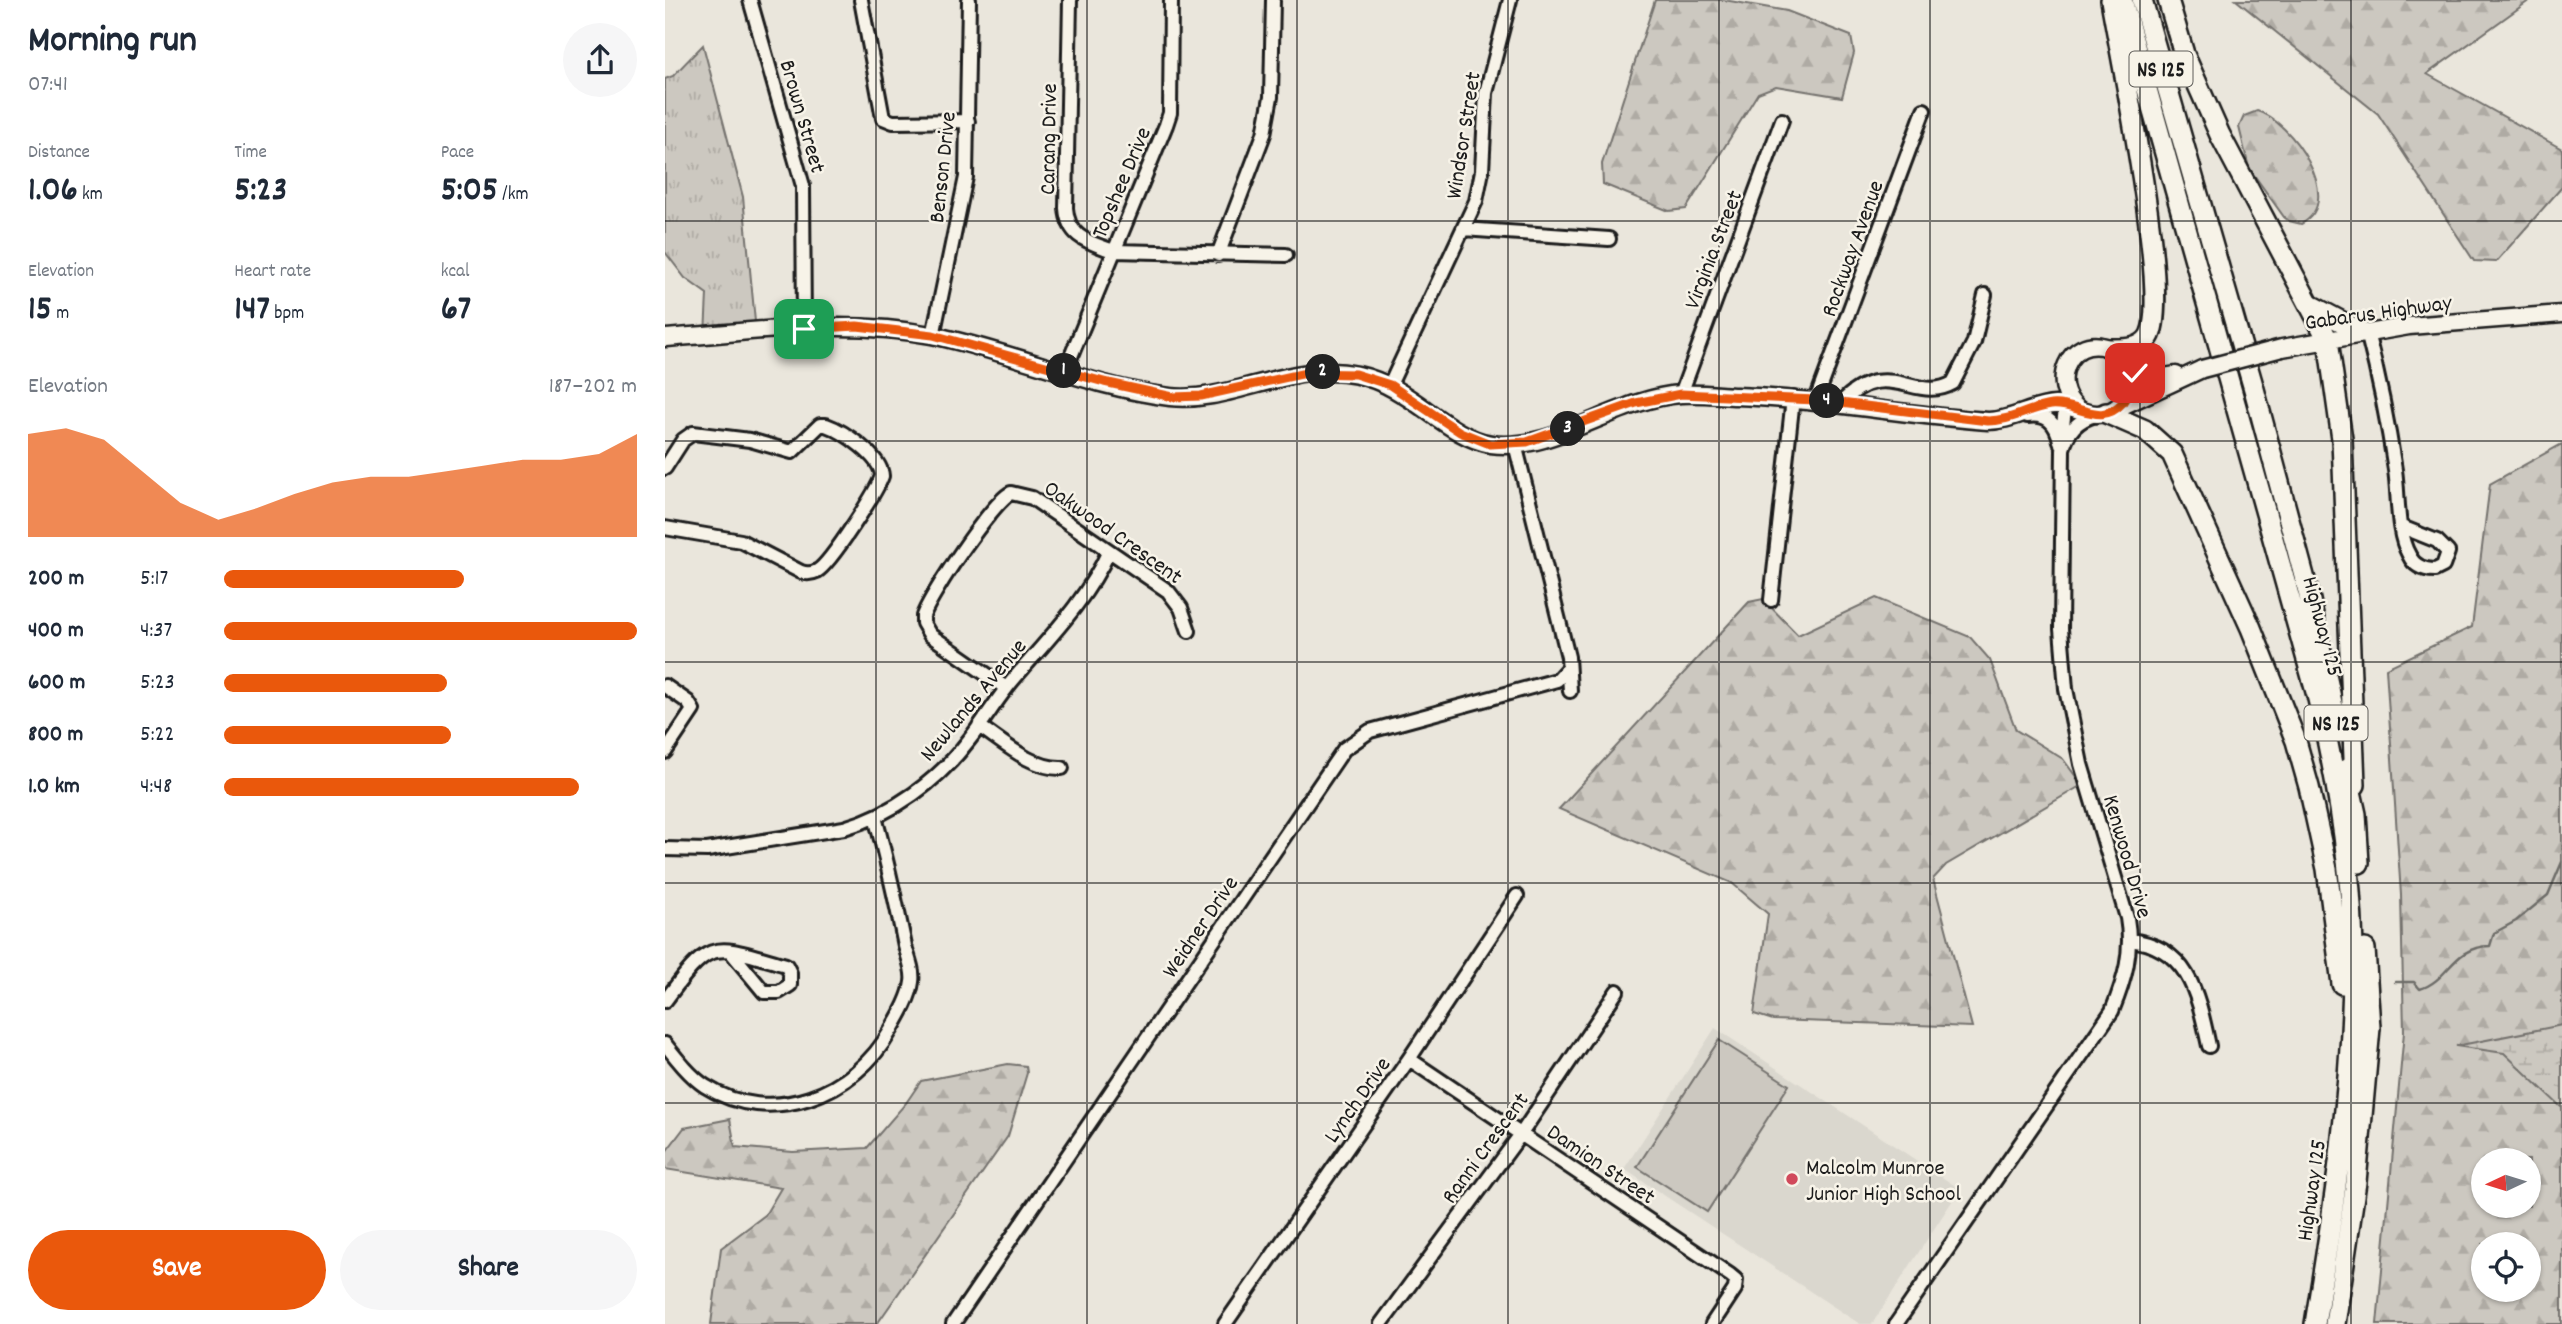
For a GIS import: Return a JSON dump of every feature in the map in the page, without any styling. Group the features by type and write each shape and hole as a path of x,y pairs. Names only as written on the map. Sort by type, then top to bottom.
{"highway":[{"path":"2111,0 2146,205 2154,316 2150,336 2141,345 2111,349"},
{"name":"Highway 125","path":"2122,0 2272,530 2331,755 2344,843 2353,970 2343,1134 2315,1324"},
{"name":"Highway 125","path":"2142,0 2244,354 2308,591 2356,814 2370,1028 2354,1194 2335,1324"},
{"path":"2168,0 2184,54 2220,135 2279,250 2313,307 2328,340 2343,449 2356,814"},
{"path":"2313,307 2365,333"},
{"path":"2333,364 2344,344 2365,333"},
{"path":"2106,413 2152,435 2177,463 2264,658 2296,741 2316,813 2336,932 2343,1007 2343,1134"}],"main road":[{"name":"Gabarus Highway","path":"2129,370 2158,378 2283,348 2365,333 2512,316 2562,314"},
{"path":"665,338 857,326 933,335 1173,397 1201,396 1282,376 1331,371 1355,374 1390,385 1468,436 1490,444 1515,444 1551,435 1636,403 1681,394 1816,400 1988,421 2016,418 2048,406 2070,403 2106,413 2128,394 2129,370 2124,360 2111,349 2087,347 2072,356 2049,392 2016,418"},
{"path":"2065,365 2062,383 2070,403"},
{"name":"Gabarus Highway","path":"2106,413 2203,369"}],"street":[{"name":"Brown Street","path":"750,0 803,186 804,329"},
{"path":"861,0 883,118 893,122 968,121"},
{"name":"Benson Drive","path":"933,335 962,204 968,121 969,0"},
{"name":"Carang Drive","path":"1070,0 1067,220 1082,239 1113,251"},
{"name":"Topshee Drive","path":"1065,371 1170,113 1171,0"},
{"path":"1218,255 1264,134 1271,97 1273,0"},
{"name":"Windsor Street","path":"1390,385 1476,201 1480,181 1486,93 1510,0"},
{"name":"Rockway Avenue","path":"1816,400 1924,110"},
{"name":"Virginia Street","path":"1681,394 1783,120"},
{"path":"1463,229 1609,239"},
{"path":"1113,251 1286,256"},
{"path":"1840,404 1854,390 1873,381 1939,388 1953,383 1974,342 1985,295"},
{"path":"2365,333 2386,410 2402,527"},
{"path":"1771,600 1793,398"},
{"name":"Kenwood Drive","path":"1896,1324 2112,1011 2128,967 2130,940 2127,918 2081,764 2066,689 2061,629 2062,451 2070,403"},
{"name":"Kenwood Drive","path":"2062,451 2073,427 2085,418 2106,413"},
{"path":"2016,418 2045,417 2056,429 2062,451"},
{"path":"665,468 687,436 716,433 792,452 820,425 826,425 873,458 882,468 882,478 837,548 822,567 812,573 801,572 747,543 726,537 665,528"},
{"path":"1515,444 1567,657 1566,670 1570,691"},
{"name":"Oakwood Crescent","path":"1006,688 937,640 923,623 929,601 994,507 1011,493 1025,495 1174,597 1189,631"},
{"name":"Newlands Avenue","path":"665,849 723,848 844,828 875,817 903,801 958,754 1006,688 1057,629 1109,551"},
{"name":"Weidner Drive","path":"953,1324 1345,749 1370,731 1557,680 1566,670"},
{"path":"665,686 688,702 693,710 665,752"},
{"path":"979,726 1034,762 1047,767 1062,768"},
{"path":"665,1044 706,1087 733,1098 761,1104 789,1103 816,1097 838,1087 867,1065 880,1051 913,977 891,873 875,817"},
{"name":"Lynch Drive","path":"1225,1324 1409,1059 1517,895"},
{"path":"2130,940 2151,943 2187,974 2197,995 2209,1046"},
{"path":"665,1000 701,955 715,950 731,952 786,965 790,973 790,985 779,992 764,992 731,952"},
{"name":"Ranni Crescent","path":"1381,1324 1521,1135 1618,991"},
{"name":"Damion Street","path":"1409,1059 1736,1280 1735,1289 1712,1324"}],"shaded area":[{"name":"Malcolm Munroe Junior High School","path":"1715,1028 1960,1189 1872,1324 1860,1324 1624,1169"}],"green space":[{"path":"1655,0 1724,0 1787,11 1851,36 1854,53 1842,97 1776,86 1758,93 1686,209 1669,211 1603,184 1602,164"},
{"path":"2236,0 2530,0 2427,74 2562,149 2562,187 2496,262 2474,261 2378,114"},
{"path":"703,45 743,197 756,332 705,336 707,294 685,278 665,252 665,79 673,76"},
{"path":"2257,111 2270,117 2284,129 2298,144 2309,162 2316,180 2318,197 2314,213 2301,224 2284,217 2249,168 2239,127 2244,116"},
{"path":"2562,444 2562,1324 2377,1324 2404,1032 2401,895 2386,668 2472,627 2490,484"},
{"path":"1876,598 1970,637 1990,660 2016,730 2063,759 2082,785 1946,865 1933,879 1972,1027 1773,1020 1754,1014 1768,914 1732,883 1559,809 1749,602 1763,599 1798,635"},
{"path":"2562,1025 2562,1108 2504,1053 2456,1046"},
{"path":"1719,1040 1789,1085 1707,1212 1637,1167"},
{"path":"1008,1064 1026,1066 1027,1073 1008,1136 877,1324 711,1324 721,1248 765,1215 781,1188 665,1169 665,1153 684,1128 730,1119 735,1147 793,1152 867,1148 906,1103 921,1081"}],"waterway":[{"path":"2395,982 2414,982 2420,989 2438,979 2467,952 2490,946 2494,933 2516,921 2548,895 2562,862"}],"place":[{"name":"Malcolm Munroe Junior High School","path":"1792,1179"}],"route":[{"path":"804,329 857,326 933,335 1104,382 1173,397 1201,396 1282,376 1331,371 1355,374 1390,385 1452,427 1490,444 1527,442 1636,403 1681,394 1831,401 1861,408 1988,421 2009,420 2054,405 2100,414 2121,404 2130,388 2129,370 2135,373"}]}
